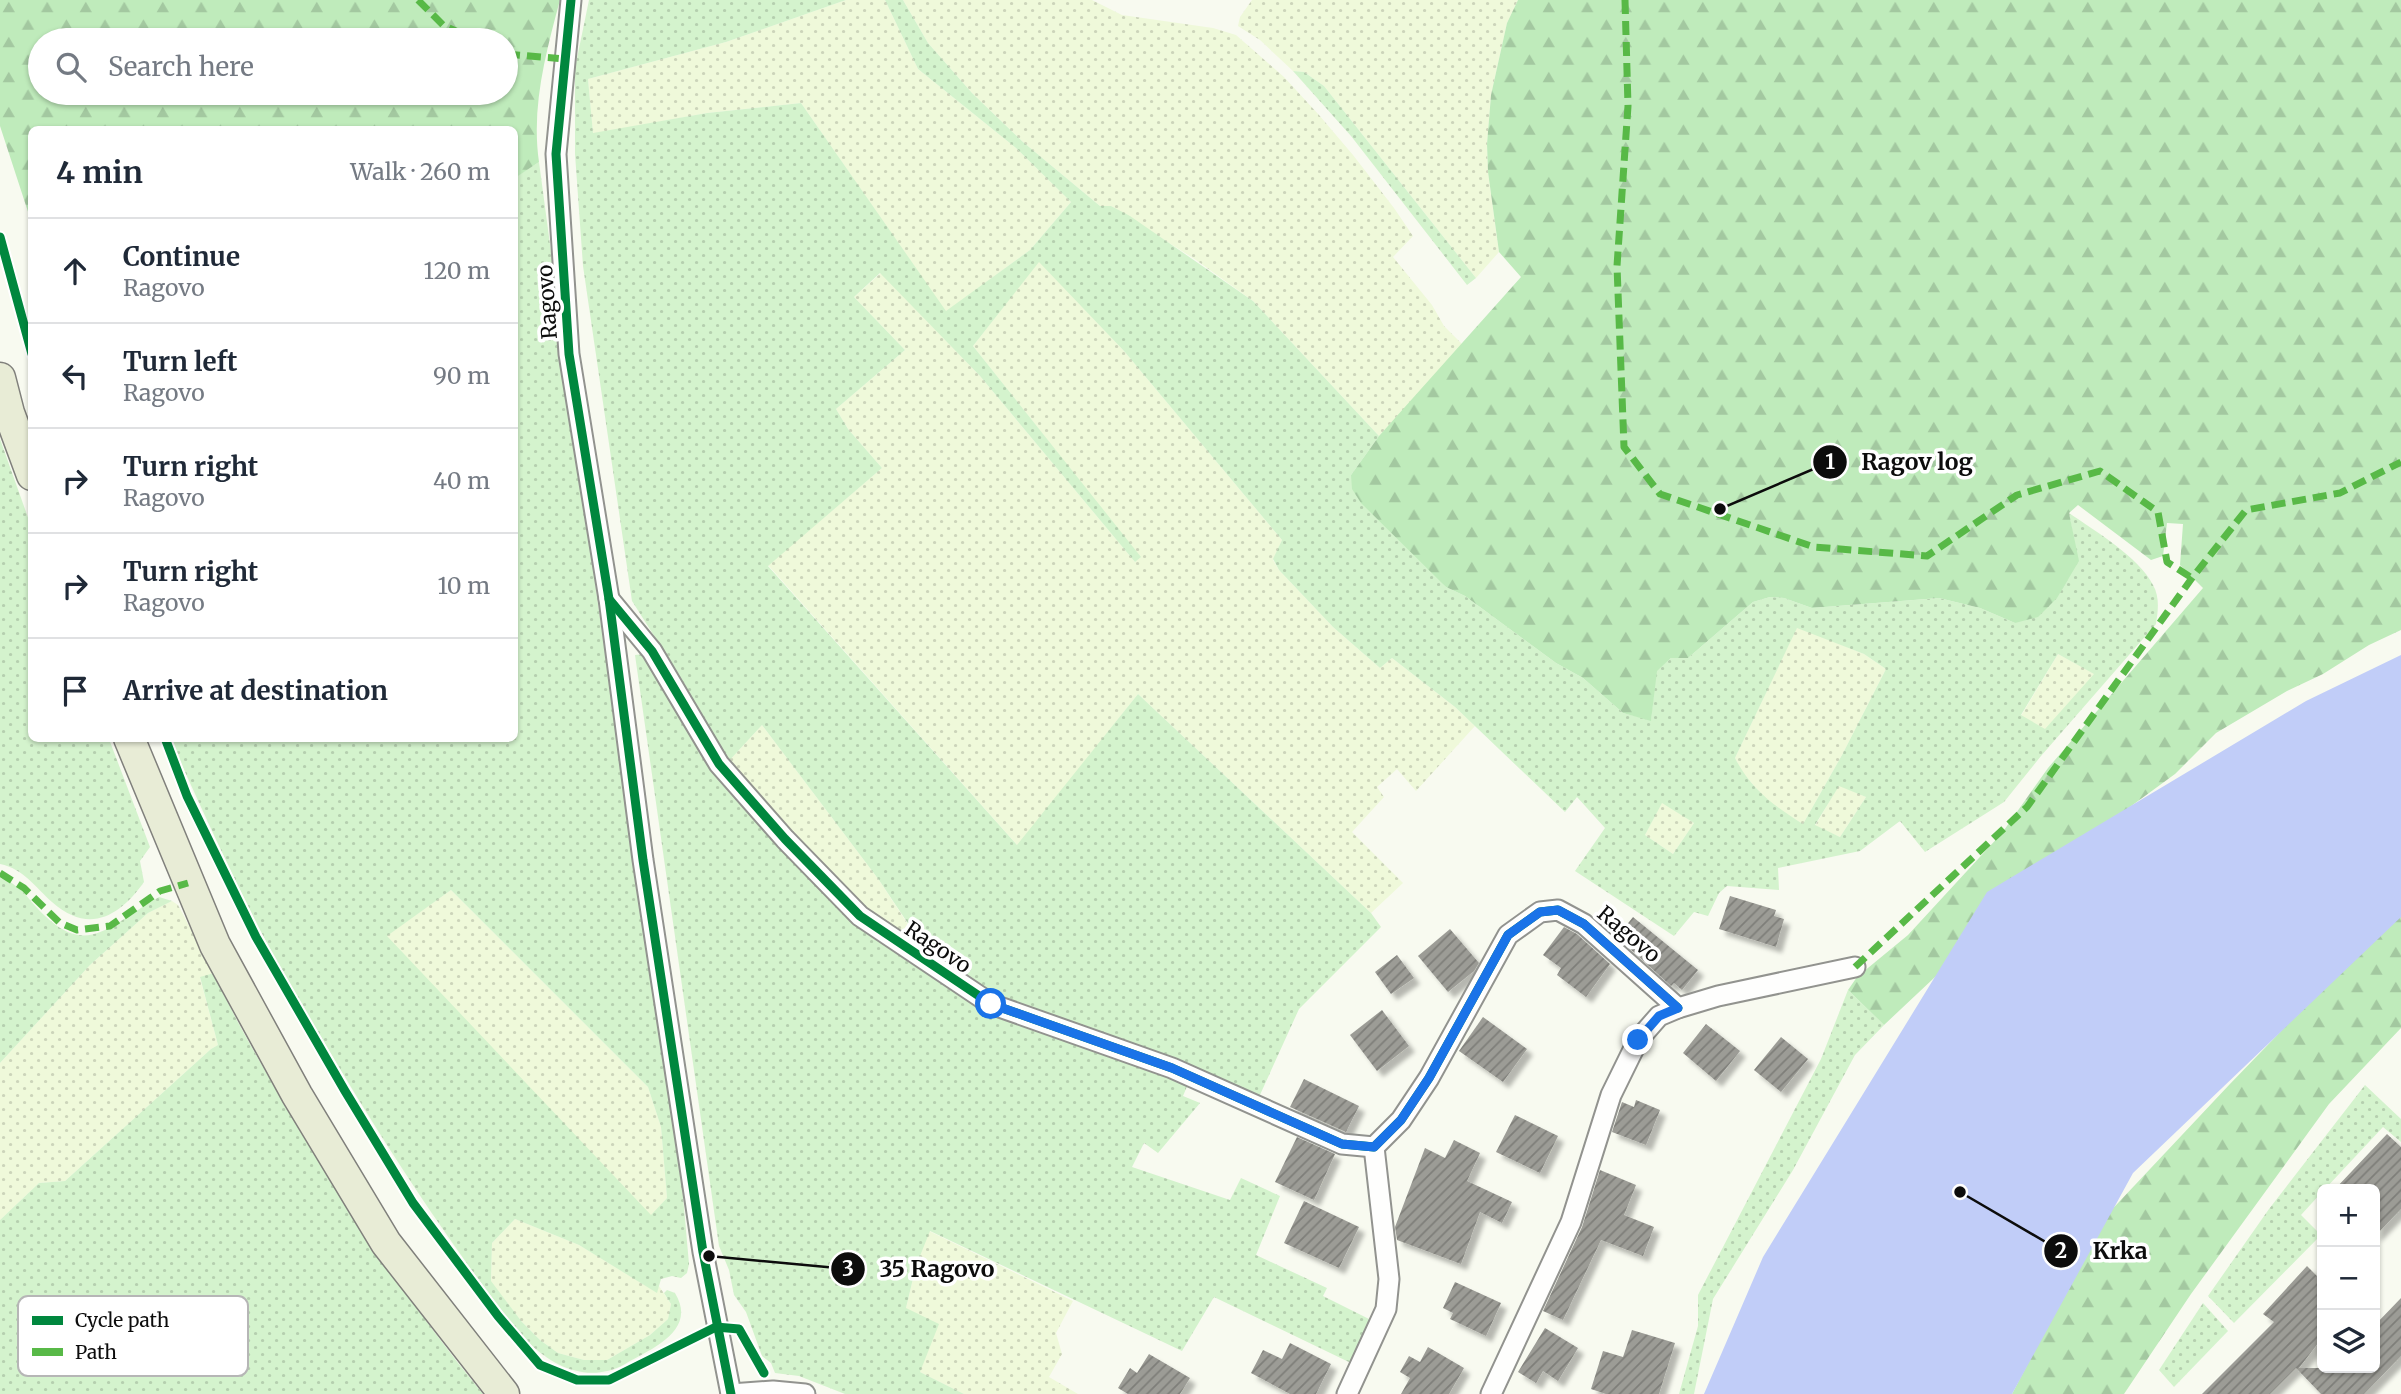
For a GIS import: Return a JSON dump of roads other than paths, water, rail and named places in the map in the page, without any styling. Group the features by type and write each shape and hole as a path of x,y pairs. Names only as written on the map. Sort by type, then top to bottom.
{"main road":[{"path":"0,377 9,413 28,464"},
{"path":"131,742 215,945 297,1095 386,1243 505,1391"}],"street":[{"name":"Ragovo","path":"571,0 556,154 569,354 608,599 643,860 697,1213 731,1394 773,1391 804,1394"},
{"name":"Ragovo","path":"608,599 652,651 719,764 785,839 860,916 991,1004 1172,1068 1342,1144 1374,1147 1401,1120 1429,1078 1508,935 1540,912 1558,910 1584,924 1678,1008"},
{"path":"1491,1394 1570,1222 1611,1095 1638,1040 1659,1016 1678,1008 1718,996 1855,967"},
{"path":"1347,1394 1386,1309 1389,1279 1374,1147"}],"water":[{"path":"2401,655 2401,917 2133,1173 2012,1394 1704,1394 1763,1257 1987,892 2306,701"}],"place":[{"name":"Ragov log","path":"1720,509"},
{"name":"Krka","path":"1960,1192"},
{"name":"35 Ragovo","path":"709,1256"}]}
